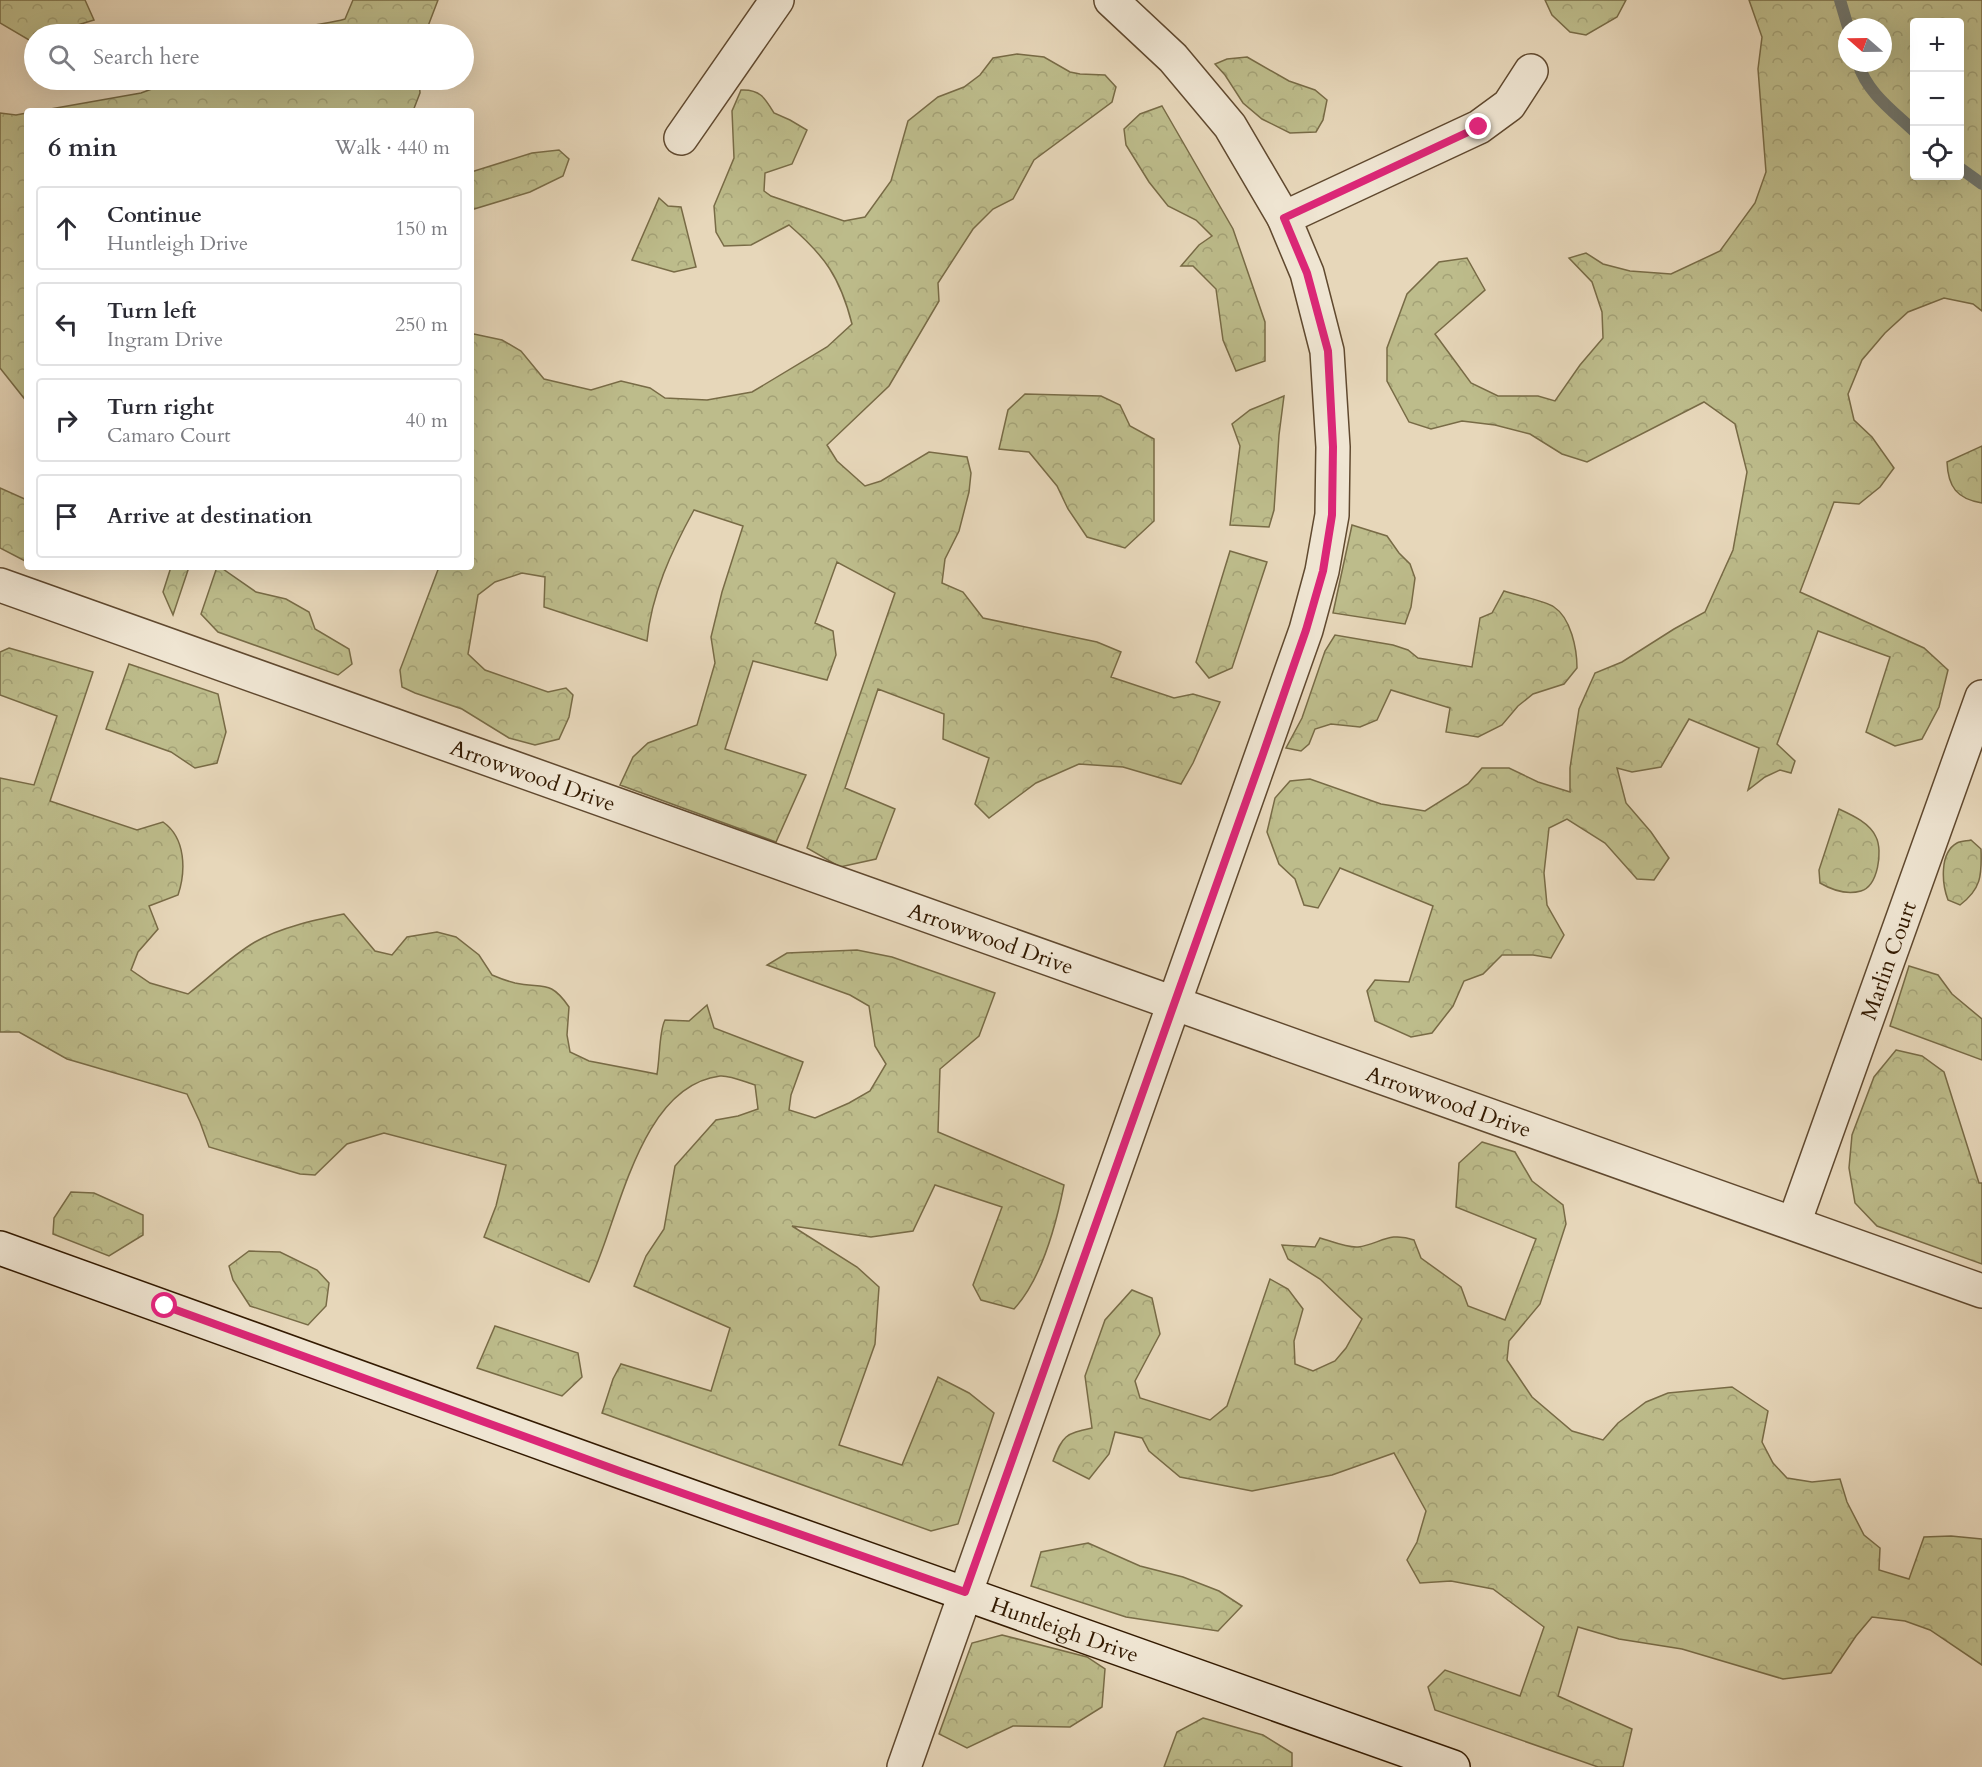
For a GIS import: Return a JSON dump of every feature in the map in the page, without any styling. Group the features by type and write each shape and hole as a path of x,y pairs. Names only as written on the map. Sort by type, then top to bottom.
{"street":[{"path":"681,138 777,0"},
{"path":"904,1767 1306,630 1323,571 1332,515 1333,447 1328,351 1307,273 1284,218 1230,126 1173,58 1111,0"},
{"path":"1284,218 1479,127 1509,105 1531,71"},
{"name":"Arrowwood Drive","path":"0,585 1982,1291"},
{"name":"Marlin Court","path":"1794,1223 1982,697"},
{"name":"Huntleigh Drive","path":"0,1248 1453,1767"}],"green space":[{"path":"0,0 85,0 94,20 81,24 24,24 24,37 0,23"},
{"path":"353,0 438,0 429,24 320,24 345,19"},
{"path":"1545,0 1626,0 1617,17 1586,35 1570,32 1552,15"},
{"path":"1749,0 1982,0 1982,311 1973,304 1944,298 1908,312 1885,333 1862,360 1848,394 1854,420 1872,437 1894,468 1880,487 1859,504 1834,502 1800,592 1924,648 1948,670 1939,707 1922,739 1895,746 1866,732 1890,657 1818,631 1777,744 1795,761 1791,773 1780,770 1765,777 1748,790 1759,748 1689,719 1661,767 1632,772 1617,768 1626,803 1651,832 1669,858 1654,880 1637,879 1605,843 1567,819 1549,828 1544,873 1547,905 1564,935 1551,958 1533,955 1502,955 1483,974 1464,981 1453,1006 1432,1033 1411,1037 1375,1021 1367,991 1375,980 1409,982 1433,906 1340,868 1318,908 1304,905 1295,879 1279,864 1267,832 1275,798 1290,781 1310,779 1381,804 1425,811 1468,784 1482,768 1509,768 1538,782 1570,792 1570,768 1579,709 1595,673 1622,662 1705,612 1733,550 1747,472 1735,424 1704,402 1587,462 1562,454 1530,434 1495,425 1462,421 1431,429 1409,422 1387,381 1387,348 1407,294 1439,262 1467,258 1485,290 1435,334 1471,383 1498,396 1538,396 1555,401 1580,365 1603,338 1602,312 1592,282 1569,258 1586,253 1603,264 1630,271 1671,274 1720,251 1755,203 1766,172 1758,69 1762,37"},
{"path":"1017,54 1044,57 1070,72 1105,75 1116,87 1112,102 1034,160 1013,199 993,209 973,229 938,283 939,301 889,386 827,445 837,461 865,486 881,481 929,452 967,457 971,473 969,492 959,531 945,559 942,583 963,592 983,618 1097,642 1121,652 1111,677 1174,698 1193,694 1220,702 1193,763 1181,784 1123,767 1079,764 1036,783 989,818 975,804 989,758 943,739 944,714 878,689 845,788 895,809 876,859 840,867 807,848 895,593 837,562 815,623 833,631 836,655 827,680 753,661 725,749 806,775 776,842 620,785 633,757 648,743 697,725 715,663 711,637 722,592 743,526 694,510 664,573 653,607 647,641 544,607 545,577 522,573 495,582 478,595 468,654 485,670 548,692 566,688 573,695 569,717 559,739 535,745 509,738 462,709 402,687 400,670 438,570 474,570 474,334 502,340 521,351 544,379 591,390 621,381 650,388 665,398 707,400 752,392 827,347 852,324 842,293 830,268 789,225 751,245 724,246 716,232 714,206 734,158 732,111 741,90 757,93 765,99 774,113 807,130 792,164 765,173 764,191 771,196 844,221 865,217 891,181 908,121 938,97 964,87 980,75 993,58"},
{"path":"1247,57 1289,81 1315,90 1327,100 1323,120 1316,132 1290,133 1262,119 1243,103 1215,64 1227,59"},
{"path":"149,90 420,90 420,93 414,108 56,108"},
{"path":"1162,106 1233,229 1265,322 1265,361 1236,371 1223,340 1216,289 1193,266 1181,266 1199,245 1212,236 1196,220 1168,206 1149,182 1126,145 1124,129 1140,114"},
{"path":"0,113 24,114 24,398 0,368"},
{"path":"559,150 569,159 563,176 530,192 474,209 474,171 532,153"},
{"path":"659,198 668,206 681,207 696,267 674,272 632,260"},
{"path":"1025,394 1101,396 1120,405 1130,426 1154,439 1154,521 1125,548 1087,537 1068,509 1057,486 1029,452 999,449 1008,410"},
{"path":"1284,396 1274,510 1269,527 1230,525 1240,446 1232,424 1250,410"},
{"path":"1982,446 1982,503 1966,498 1955,490 1949,478 1947,462"},
{"path":"0,488 24,499 24,560 0,548"},
{"path":"1352,525 1387,536 1410,564 1415,578 1411,607 1405,624 1333,613"},
{"path":"1230,551 1267,562 1232,668 1209,678 1196,662"},
{"path":"170,570 188,570 173,615 163,592"},
{"path":"216,570 224,570 256,592 286,599 309,612 315,629 349,649 352,664 338,675 218,632 201,614"},
{"path":"1504,591 1550,605 1565,618 1574,643 1577,668 1564,684 1533,694 1518,706 1502,725 1478,737 1446,732 1450,708 1391,690 1377,720 1360,727 1331,724 1315,729 1309,744 1301,751 1286,748 1302,718 1325,651 1335,635 1393,645 1408,650 1418,658 1472,667 1480,618 1492,613"},
{"path":"9,648 93,672 50,801 137,830 163,822 171,829 180,846 183,866 178,895 149,906 158,929 138,952 131,970 150,983 188,994 255,942 298,925 344,914 375,951 392,955 407,937 437,932 456,937 479,955 492,975 515,983 545,987 556,992 569,1007 567,1035 570,1052 589,1061 657,1074 665,1020 689,1021 707,1005 714,1028 803,1062 791,1095 789,1110 815,1118 870,1091 886,1064 875,1046 869,1006 850,995 767,965 787,953 857,950 892,957 995,993 979,1036 940,1069 938,1132 1064,1185 1057,1217 1040,1267 1024,1297 1014,1309 981,1300 973,1285 1002,1207 935,1185 913,1231 871,1237 792,1226 857,1267 879,1287 875,1344 839,1445 902,1465 938,1377 969,1393 994,1413 958,1524 931,1531 602,1413 613,1379 621,1364 711,1391 730,1328 634,1286 646,1256 664,1229 675,1166 716,1120 758,1109 755,1085 720,1076 692,1085 669,1104 650,1130 635,1160 589,1282 484,1237 496,1206 506,1165 384,1133 347,1144 315,1175 300,1174 209,1147 187,1094 67,1059 19,1032 0,1032 0,778 34,785 57,716 0,695 0,652"},
{"path":"129,664 218,694 226,732 217,763 195,768 171,752 106,729"},
{"path":"1839,809 1865,824 1873,832 1878,843 1878,867 1867,888 1861,891 1840,891 1820,883 1819,870"},
{"path":"1971,840 1981,849 1979,881 1972,893 1960,905 1948,900 1943,878 1945,861 1951,848 1959,842"},
{"path":"1909,966 1938,975 1952,994 1982,1019 1982,1060 1890,1026"},
{"path":"1896,1050 1922,1056 1944,1072 1979,1183 1982,1183 1982,1264 1877,1226 1855,1203 1849,1168 1852,1135 1874,1077"},
{"path":"1482,1142 1515,1152 1532,1181 1563,1205 1566,1224 1540,1304 1509,1341 1507,1360 1532,1397 1572,1431 1603,1440 1618,1423 1646,1402 1668,1393 1732,1387 1768,1411 1762,1442 1773,1463 1787,1478 1812,1482 1840,1479 1847,1502 1864,1535 1880,1548 1879,1570 1909,1579 1924,1537 1951,1536 1982,1539 1982,1665 1930,1630 1905,1621 1872,1617 1831,1673 1783,1679 1682,1649 1619,1639 1578,1627 1558,1696 1632,1729 1623,1767 1598,1767 1435,1710 1428,1687 1445,1670 1520,1696 1544,1627 1493,1589 1451,1581 1420,1583 1407,1560 1417,1542 1426,1511 1394,1453 1332,1475 1252,1491 1180,1477 1149,1451 1142,1438 1115,1432 1109,1454 1089,1479 1053,1461 1066,1437 1092,1428 1085,1376 1105,1320 1132,1290 1152,1298 1160,1334 1135,1381 1140,1398 1210,1420 1227,1406 1270,1279 1288,1289 1303,1309 1294,1341 1295,1364 1313,1371 1335,1361 1346,1348 1362,1319 1320,1279 1288,1259 1282,1245 1315,1247 1320,1238 1354,1247 1391,1237 1414,1240 1421,1258 1461,1287 1468,1306 1505,1320 1536,1239 1456,1207 1459,1163"},
{"path":"71,1192 94,1193 143,1215 143,1235 109,1256 53,1234 54,1218"},
{"path":"249,1251 280,1252 317,1270 329,1283 326,1306 308,1325 250,1306 233,1280 229,1266"},
{"path":"495,1326 578,1353 582,1377 562,1396 477,1368"},
{"path":"1088,1543 1140,1566 1183,1577 1219,1591 1242,1606 1218,1631 1126,1617 1031,1586 1041,1552"},
{"path":"1002,1635 1087,1657 1105,1669 1102,1707 1070,1727 1013,1726 967,1748 939,1734 972,1643"},
{"path":"1203,1718 1263,1735 1292,1753 1292,1767 1164,1767 1177,1732"}],"waterway":[{"path":"1840,0 1845,18"},
{"path":"1861,72 1874,92 1910,127"},
{"path":"1964,171 1982,184"}],"route":[{"path":"165,1306 622,1472 965,1592 1263,754 1306,630 1323,571 1332,515 1333,447 1328,351 1307,273 1284,218 1479,127"}]}
